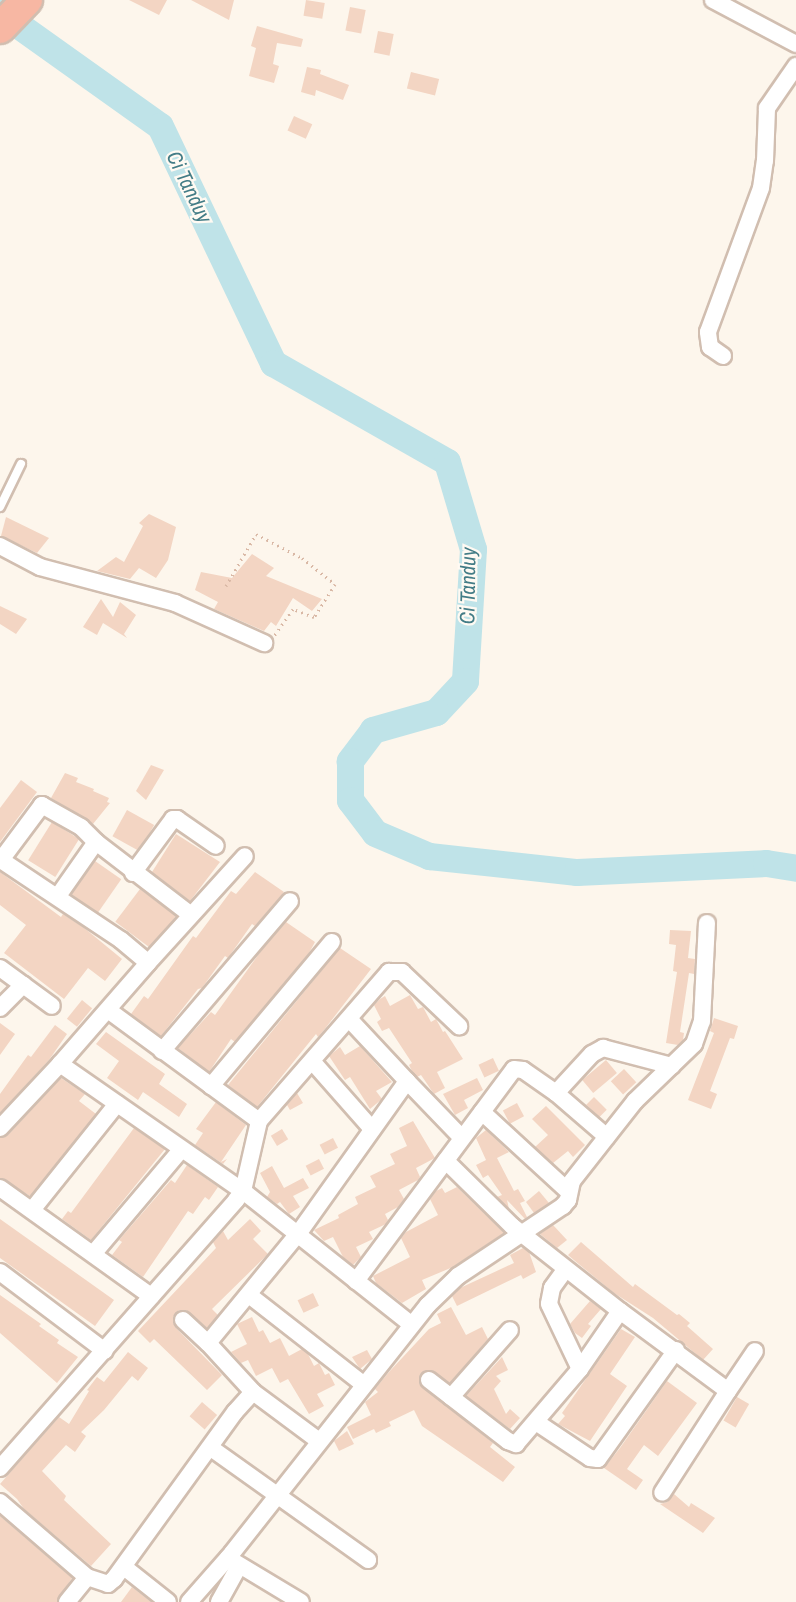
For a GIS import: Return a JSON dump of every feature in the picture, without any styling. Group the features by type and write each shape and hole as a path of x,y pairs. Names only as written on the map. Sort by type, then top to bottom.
{"street":[{"path":"713,0 796,45"},
{"path":"723,356 710,347 708,332 761,189 765,161 767,108 796,66"},
{"path":"0,546 40,567 175,603 264,644"},
{"path":"148,963 121,940 58,896 0,860 42,805 81,827 133,873 190,914"},
{"path":"133,873 172,819 177,819 216,846"},
{"path":"58,896 96,842"},
{"path":"0,1128 108,1010 190,914 245,856"},
{"path":"162,1051 290,901"},
{"path":"219,1602 234,1562 277,1496 411,1324 458,1276 563,1206 572,1181 635,1101 694,1044 701,1028 707,923"},
{"path":"212,1086 332,942"},
{"path":"0,968 52,1006"},
{"path":"0,1468 243,1191 259,1120 350,1020 389,972 396,970 402,972 459,1026"},
{"path":"0,1008 23,985"},
{"path":"108,1010 259,1120"},
{"path":"350,1020 462,1138"},
{"path":"556,1093 592,1054 603,1048 672,1066"},
{"path":"312,1060 372,1129"},
{"path":"60,1064 243,1191 411,1324"},
{"path":"356,1281 514,1069 523,1070 556,1093 607,1137"},
{"path":"208,1344 298,1234 407,1081"},
{"path":"32,1209 117,1104"},
{"path":"482,1112 569,1192"},
{"path":"93,1254 182,1150"},
{"path":"446,1161 508,1222 565,1270 676,1350 728,1391"},
{"path":"0,1188 152,1296"},
{"path":"565,1270 552,1288 549,1304 580,1369"},
{"path":"0,1272 105,1351"},
{"path":"249,1295 363,1384"},
{"path":"429,1380 512,1444 520,1442 580,1369 620,1311"},
{"path":"183,1320 253,1392 319,1441"},
{"path":"452,1397 510,1330"},
{"path":"536,1422 590,1458 598,1459 676,1350"},
{"path":"662,1493 755,1351"},
{"path":"1,1506 87,1578 108,1584 124,1567 235,1412 253,1392"},
{"path":"211,1448 368,1560"},
{"path":"189,1602 234,1562"},
{"path":"234,1562 301,1602"},
{"path":"124,1567 168,1602"},
{"path":"67,1602 87,1578"}],"lane":[{"path":"0,507 21,465"}],"path":[{"path":"226,586 256,534 302,558 335,584 314,617 293,609 275,635 264,635 264,644"}],"building":[{"path":"129,0 167,0 159,15"},
{"path":"191,0 234,0 229,20"},
{"path":"306,0 325,3 322,19 303,16"},
{"path":"350,7 366,10 361,34 345,31"},
{"path":"257,26 303,39 301,47 277,43 273,64 279,66 274,83 249,76 256,48 251,46"},
{"path":"378,31 394,34 390,56 374,53"},
{"path":"307,67 321,70 320,74 349,85 343,100 316,90 315,96 301,92"},
{"path":"411,72 439,79 435,96 407,88"},
{"path":"294,116 312,124 306,139 287,131"},
{"path":"149,514 176,527 168,560 156,578 139,568 130,579 97,571 116,557 124,562 143,526 139,523"},
{"path":"6,517 49,538 37,553 1,536"},
{"path":"252,554 274,568 266,576 322,599 312,611 293,598 276,626 271,622 264,631 214,609 218,602 195,590 201,572 232,578"},
{"path":"101,599 113,617 120,602 136,615 124,634 127,638 103,623 97,635 83,627"},
{"path":"0,606 27,619 16,634 0,624"},
{"path":"151,765 164,770 146,800 136,791"},
{"path":"65,773 78,778 76,782 109,798 107,802 110,803 93,824 51,798"},
{"path":"21,780 37,792 0,842 0,808"},
{"path":"127,810 154,825 140,851 112,836"},
{"path":"52,822 79,839 55,877 28,860"},
{"path":"176,834 220,862 190,901 152,872"},
{"path":"95,861 121,879 98,913 71,895"},
{"path":"0,872 61,917 63,914 83,927 122,959 105,981 88,968 64,999 4,953 26,925 0,905"},
{"path":"255,872 284,892 255,926 252,924 228,958 225,956 202,988 198,989 161,1036 131,1014 144,996 148,999 193,936 196,938 231,891 236,894"},
{"path":"140,889 176,916 151,949 115,922"},
{"path":"286,922 315,942 309,953 235,1042 231,1039 209,1072 178,1048 211,1012 215,1015 261,951"},
{"path":"670,930 691,931 688,958 695,959 694,974 689,973 680,1032 684,1033 683,1040 678,1045 666,1043 677,972 673,971 676,945 669,944"},
{"path":"340,948 371,969 324,1030 318,1037 316,1034 257,1107 228,1085"},
{"path":"410,995 418,1009 423,1007 431,1022 436,1019 463,1059 437,1072 445,1088 434,1094 421,1075 417,1077 412,1071 409,1065 412,1063 389,1028 382,1031 377,1022 381,1019 374,1005 380,999 385,996 390,1006"},
{"path":"82,1000 92,1008 77,1027 67,1019"},
{"path":"714,1018 738,1026 734,1039 730,1038 710,1091 717,1094 711,1109 688,1100 714,1033 710,1031"},
{"path":"0,1023 15,1034 0,1055"},
{"path":"55,1025 67,1034 49,1060 0,1113 0,1094 28,1055 31,1057"},
{"path":"106,1032 165,1074 159,1084 187,1104 179,1117 143,1092 138,1100 107,1078 119,1061 96,1044"},
{"path":"360,1046 392,1082 376,1091 382,1099 370,1109 350,1077 345,1080 329,1056 340,1047 345,1055"},
{"path":"493,1058 499,1071 484,1077 478,1065"},
{"path":"606,1060 617,1073 593,1093 582,1080"},
{"path":"624,1069 636,1082 623,1094 611,1081"},
{"path":"61,1078 85,1094 79,1101 96,1114 30,1196 0,1178 0,1138 8,1135"},
{"path":"477,1078 483,1090 464,1100 468,1108 455,1115 443,1094"},
{"path":"297,1093 303,1103 290,1110 287,1105"},
{"path":"594,1097 607,1110 599,1118 586,1105"},
{"path":"216,1102 246,1125 221,1162 227,1159 223,1164 195,1145 203,1133 196,1129"},
{"path":"517,1103 524,1116 510,1124 503,1111"},
{"path":"546,1106 585,1145 573,1157 568,1151 553,1163 535,1147 548,1135 532,1119"},
{"path":"413,1121 435,1158 416,1168 420,1177 418,1180 399,1190 404,1199 398,1207 385,1214 388,1220 386,1224 369,1232 373,1239 356,1247 361,1257 353,1265 343,1257 333,1237 324,1241 314,1230 339,1218 338,1215 358,1204 355,1197 376,1187 370,1176 395,1164 390,1154 407,1146 399,1128"},
{"path":"134,1128 165,1149 91,1240 62,1219 68,1211 71,1213"},
{"path":"282,1129 288,1139 277,1146 271,1136"},
{"path":"486,1130 509,1152 497,1158 514,1191 518,1189 525,1201 520,1203 527,1217 525,1219 507,1200 509,1209 497,1197 502,1195 488,1175 483,1178 476,1165 486,1160 476,1138"},
{"path":"333,1138 338,1148 325,1155 320,1145"},
{"path":"319,1159 324,1169 311,1176 306,1166"},
{"path":"187,1165 218,1187 209,1200 205,1197 193,1214 188,1211 143,1277 112,1255 122,1242 119,1240 171,1180 175,1183"},
{"path":"272,1166 284,1188 303,1178 309,1188 293,1196 300,1207 289,1214 280,1202 277,1204 267,1197 270,1192 260,1173"},
{"path":"457,1187 504,1233 453,1267 422,1280 426,1289 402,1303 376,1283 373,1276 410,1257 401,1238 406,1232 438,1215 430,1199 436,1191 442,1188 445,1193"},
{"path":"539,1191 549,1203 534,1213 526,1202"},
{"path":"0,1219 114,1300 95,1326 0,1258"},
{"path":"250,1219 261,1231 253,1239 268,1254 212,1309 218,1315 207,1328 186,1310 179,1310 173,1317 176,1328 222,1375 207,1390 154,1339 150,1343 138,1331 216,1248 213,1242 223,1231 228,1240"},
{"path":"553,1225 567,1240 557,1248 540,1234"},
{"path":"581,1242 633,1287 635,1284 677,1315 679,1314 690,1323 687,1326 713,1349 703,1360 653,1318 614,1293 568,1255"},
{"path":"523,1248 529,1252 536,1272 523,1279 521,1275 457,1306 452,1296 460,1288 514,1263 510,1255"},
{"path":"313,1293 319,1306 304,1313 298,1300"},
{"path":"0,1295 41,1324 39,1326 59,1340 57,1343 78,1357 57,1383 0,1333"},
{"path":"590,1301 601,1309 588,1324 591,1326 582,1338 575,1333 570,1324"},
{"path":"451,1307 466,1335 482,1327 488,1339 450,1383 430,1370 420,1374 419,1383 493,1443 490,1447 515,1467 503,1482 422,1426 414,1410 389,1422 391,1426 376,1433 374,1429 353,1439 347,1427 371,1415 365,1402 378,1392 375,1389 429,1329 441,1323 437,1314"},
{"path":"252,1317 259,1332 263,1330 270,1343 280,1338 289,1356 302,1349 308,1354 314,1366 319,1363 325,1375 329,1373 335,1385 317,1394 324,1406 309,1414 288,1379 280,1383 272,1368 256,1376 248,1360 241,1363 231,1352 247,1344 237,1324"},
{"path":"621,1329 635,1337 610,1374 627,1386 590,1441 558,1424 565,1416 562,1413"},
{"path":"367,1350 372,1359 360,1369 352,1357"},
{"path":"128,1352 148,1368 138,1381 132,1376 104,1410 81,1432 86,1436 75,1452 66,1445 42,1471 66,1496 64,1500 111,1544 91,1566 24,1509 17,1499 0,1484 59,1417 69,1424 89,1391 87,1390 97,1377 104,1382"},
{"path":"502,1357 508,1370 496,1376 501,1381 494,1389 506,1414 510,1409 520,1418 510,1429 466,1396"},
{"path":"667,1381 697,1403 658,1456 644,1445 627,1469 643,1480 636,1490 604,1468"},
{"path":"737,1397 749,1404 736,1427 724,1420"},
{"path":"202,1402 217,1415 205,1429 190,1416"},
{"path":"347,1431 354,1444 339,1451 334,1441"},
{"path":"674,1494 689,1507 691,1503 715,1518 703,1533 660,1504 667,1502"},
{"path":"0,1516 72,1578 57,1602 0,1602"},
{"path":"132,1587 151,1602 121,1602"}],"waterway":[{"name":"Ci Tanduy","path":"0,12 160,126 273,363 447,462 473,549 465,681 436,712 373,730 350,761 350,800 375,833 429,856 577,872 766,863 796,868"}]}
